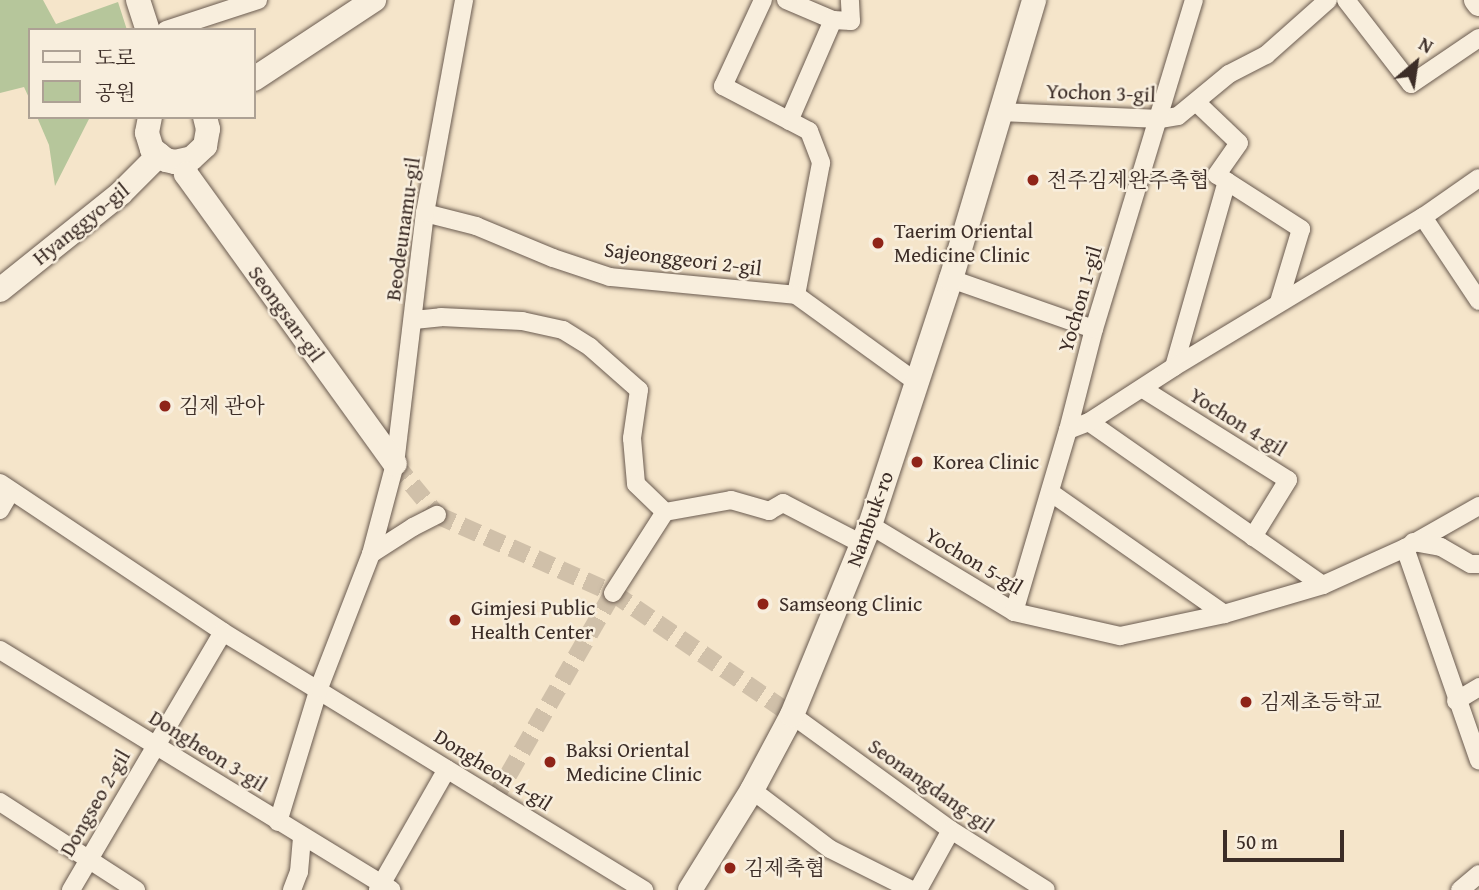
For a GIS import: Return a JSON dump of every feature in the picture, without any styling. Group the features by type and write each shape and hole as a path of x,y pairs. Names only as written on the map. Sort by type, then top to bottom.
{"main road":[{"path":"138,0 147,28"},
{"path":"256,78 374,0"},
{"name":"Nambuk-ro","path":"690,890 752,790 792,715 866,535 951,279 1034,0"},
{"path":"1476,0 1479,4"},
{"path":"150,119 148,141 159,155 166,160 184,161 199,153 205,146 208,129 206,119"},
{"name":"Hyanggyo-gil","path":"0,289 121,193 159,155"},
{"name":"Seongsan-gil","path":"184,161 186,174 395,464"}],"street":[{"path":"172,28 258,0"},
{"name":"Beodeunamu-gil","path":"395,464 425,213 464,0"},
{"path":"763,0 723,86 809,131 821,163 796,295 916,382"},
{"path":"786,0 833,20 851,21 850,0"},
{"name":"Yochon 1-gil","path":"1014,612 1068,430 1094,329 1194,0"},
{"name":"Yochon 3-gil","path":"1000,112 1160,118 1178,116 1229,74 1266,55 1328,0"},
{"path":"1354,2 1411,84 1479,38"},
{"path":"789,121 833,20"},
{"path":"1196,102 1239,143 1222,178 1301,229 1279,302"},
{"name":"Yochon 4-gil","path":"1174,367 1222,178"},
{"name":"Yochon 4-gil","path":"1068,430 1089,422 1143,389 1279,302 1423,217 1479,178"},
{"name":"Sajeonggeori 2-gil","path":"425,213 477,226 553,258 610,277 796,295"},
{"path":"1423,217 1479,301"},
{"path":"951,279 1094,329"},
{"path":"414,320 441,317 522,321 563,330 590,347 639,390 632,438 636,484 665,512 613,593"},
{"name":"Yochon 4-gil","path":"1143,389 1289,480 1253,537"},
{"path":"1089,422 1324,585"},
{"path":"278,822 319,688 371,554 395,464"},
{"path":"0,509 6,487"},
{"name":"Dongheon 4-gil","path":"6,487 223,632 319,688 643,890"},
{"path":"1050,492 1224,614"},
{"name":"Yochon 5-gil","path":"665,512 731,500 769,511 783,503 866,535 1014,612 1120,636 1224,614 1324,585 1409,545 1479,506"},
{"path":"371,554 412,527 437,515"},
{"path":"1479,564 1471,564 1441,547 1409,545 1456,701 1479,761"},
{"name":"Dongseo 2-gil","path":"71,890 223,632"},
{"name":"Dongheon 3-gil","path":"0,650 384,888"},
{"path":"1456,701 1479,687"},
{"name":"Seonangdang-gil","path":"792,715 951,830 1046,890"},
{"path":"384,888 447,769"},
{"path":"752,790 830,849 912,890"},
{"path":"0,802 136,890"},
{"path":"918,890 951,830"},
{"path":"292,890 299,872 302,836"},
{"path":"1460,890 1479,874"}],"green space":[{"path":"0,0 43,0 56,24 118,2 126,28 28,28 28,96 24,87 0,93"},
{"path":"38,119 89,119 55,186 49,145"}],"tunnel":[{"path":"395,464 437,515 613,593 792,715"},
{"path":"495,798 613,593"}],"place":[{"name":"전주김제완주축협","path":"1033,180"},
{"name":"Taerim Oriental Medicine Clinic","path":"878,243"},
{"name":"김제 관아","path":"165,406"},
{"name":"Korea Clinic","path":"917,462"},
{"name":"Samseong Clinic","path":"763,604"},
{"name":"Gimjesi Public Health Center","path":"455,620"},
{"name":"김제초등학교","path":"1246,702"},
{"name":"Baksi Oriental Medicine Clinic","path":"550,762"},
{"name":"김제축협","path":"730,868"}]}
